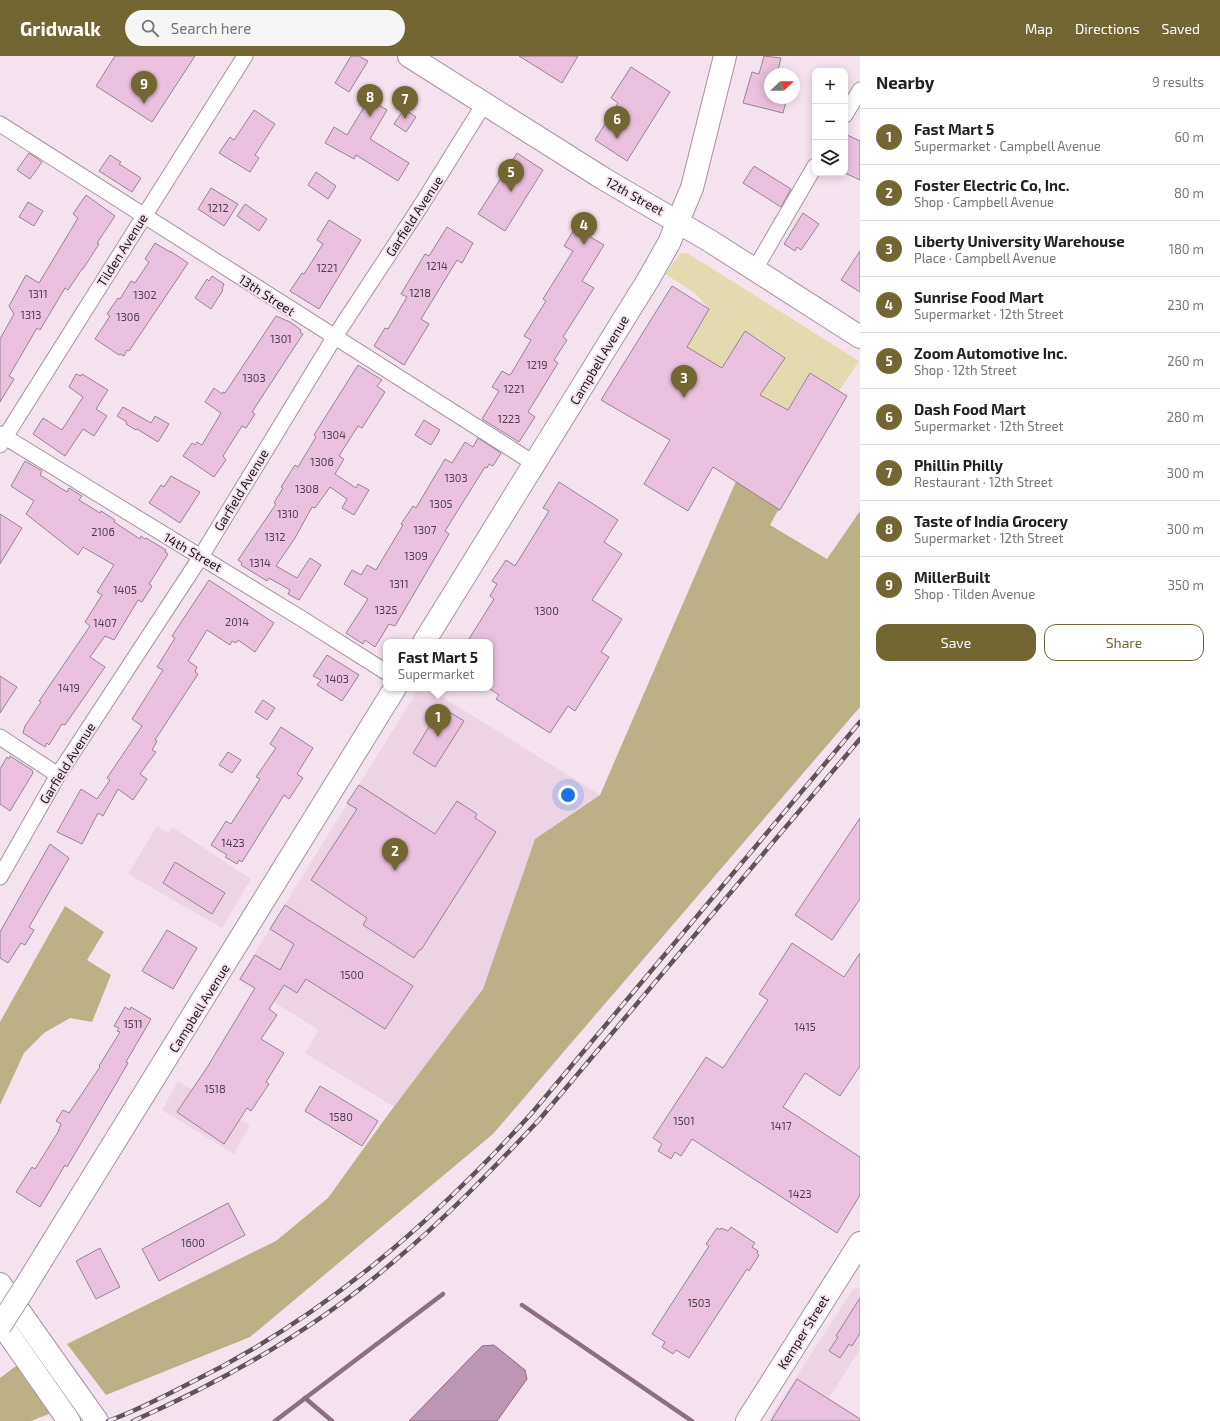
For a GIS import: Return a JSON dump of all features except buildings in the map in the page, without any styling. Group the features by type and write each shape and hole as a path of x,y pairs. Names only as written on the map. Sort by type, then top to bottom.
{"main road":[{"name":"Campbell Avenue","path":"426,639 535,464 669,244 692,188 725,56"},
{"name":"12th Street","path":"419,59 484,104 604,179 678,221 860,337"},
{"name":"Campbell Avenue","path":"0,1326 393,691"},
{"name":"Kemper Street","path":"747,1421 856,1256"},
{"path":"0,1284 97,1421"},
{"path":"0,1322 69,1421"}],"street":[{"name":"Tilden Avenue","path":"1,439 245,56"},
{"path":"848,110 860,90"},
{"name":"Garfield Avenue","path":"0,877 58,775 200,558 334,338 420,207 484,104"},
{"name":"13th Street","path":"0,124 334,338 535,464"},
{"path":"755,269 812,171"},
{"name":"14th Street","path":"1,439 200,558 214,564 383,670"},
{"path":"0,737 58,775"}],"shaded area":[{"path":"681,253 687,253 859,361 839,391 810,374 788,410 760,395 785,357 745,331 722,368 686,348 709,309 695,293 665,274"},
{"path":"736,481 780,510 777,512 770,525 827,559 860,511 860,707 493,1134 250,1337 106,1395 67,1344 276,1241 328,1198 387,1116 483,989 535,839 600,795"},
{"path":"417,691 433,691 600,795 535,839 483,989 396,1108 305,1053 319,1030 238,980"},
{"path":"157,826 168,833 172,827 251,879 222,928 128,874"},
{"path":"65,906 104,932 87,960 111,975 92,1022 70,1018 44,1033 24,1053 0,1105 0,1022"},
{"path":"178,1081 250,1125 234,1154 162,1110"},
{"path":"860,1288 860,1349 829,1398 860,1418 860,1421 768,1421 853,1289"},
{"path":"494,1345 525,1370 527,1379 497,1421 409,1421 482,1346"},
{"path":"20,1363 44,1400 49,1414 31,1421 0,1421 0,1378"}],"waterway":[{"path":"275,1421 443,1294"},
{"path":"522,1305 692,1421"},
{"path":"305,1398 332,1421"}],"railway":[{"path":"108,1421 160,1399 239,1357 286,1329 373,1265 454,1193 531,1114 860,722"},
{"path":"133,1421 236,1370 301,1331 363,1287 412,1246 449,1212 486,1176 539,1120 860,739"}],"place":[{"name":"MillerBuilt","path":"144,104"},
{"name":"Taste of India Grocery","path":"370,117"},
{"name":"Phillin Philly","path":"405,119"},
{"name":"Dash Food Mart","path":"617,139"},
{"name":"Zoom Automotive Inc.","path":"511,192"},
{"name":"Sunrise Food Mart","path":"584,245"},
{"name":"Liberty University Warehouse","path":"684,398"},
{"name":"Fast Mart 5","path":"438,737"},
{"name":"Foster Electric Co, Inc.","path":"395,871"}]}
